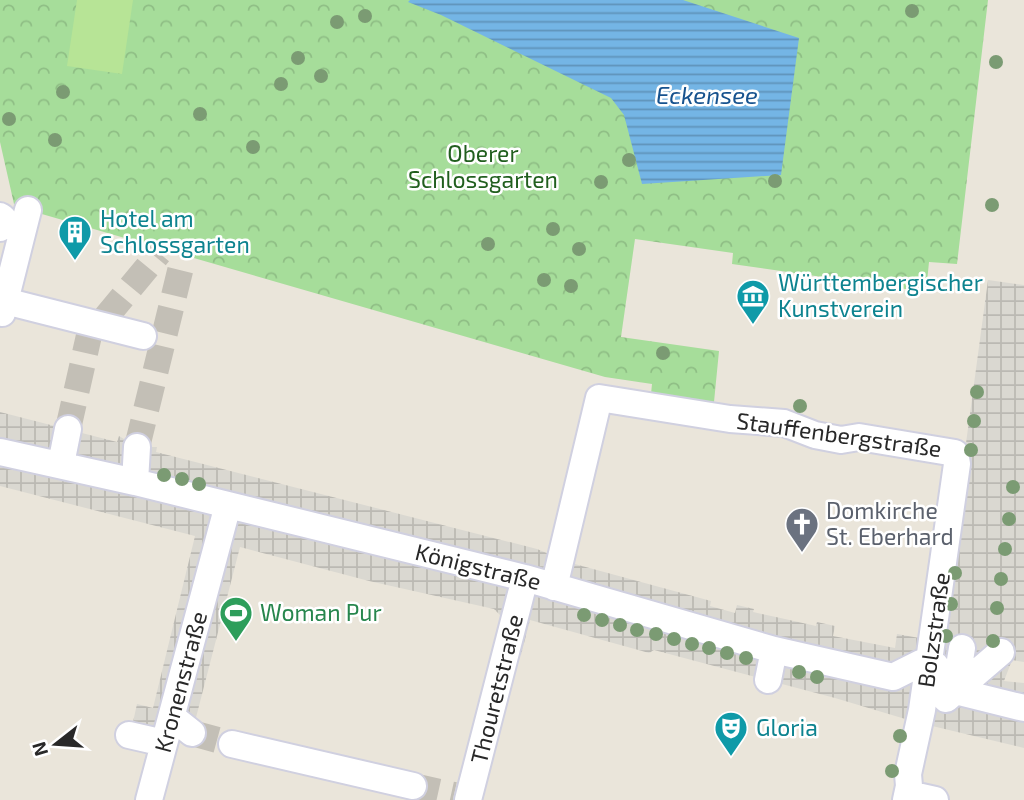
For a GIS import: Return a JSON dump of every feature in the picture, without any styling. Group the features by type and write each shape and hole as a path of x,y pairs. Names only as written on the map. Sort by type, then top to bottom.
{"street":[{"path":"28,210 4,307 97,324 144,336"},
{"name":"Stauffenbergstraße","path":"554,587 570,467 596,387 633,402 730,419 784,423 815,435 841,440 859,437 951,452 958,458"},
{"path":"61,464 68,429"},
{"path":"135,482 137,447"},
{"name":"Königstraße","path":"0,452 61,464 524,578 774,650 893,677"},
{"name":"Bolzstraße","path":"907,797 908,774 922,710 958,458"},
{"name":"Kronenstraße","path":"149,800 164,743 182,725 204,562 228,505"},
{"name":"Thouretstraße","path":"464,798 524,578"},
{"path":"955,691 962,648"},
{"path":"768,680 774,650"},
{"path":"1001,652 955,691 923,709 893,677 929,664 955,691 1024,708"},
{"path":"129,735 164,743"},
{"path":"232,744 414,786"},
{"path":"907,797 935,800"}],"green space":[{"name":"Oberer Schlossgarten","path":"0,0 988,0 957,264 929,262 926,292 732,264 733,253 635,239 621,337 719,351 714,402 684,402 651,394 652,384 605,377 14,204 0,142"},
{"path":"77,0 133,0 122,74 67,66"}],"shaded area":[{"path":"988,280 1024,285 1024,662 1012,660 1004,681 1024,683 1024,748 928,725"},
{"path":"0,412 117,442 119,436 137,447 157,447 156,452 537,549 571,563 711,601 710,606 735,613 737,605 754,609 753,612 816,626 817,622 835,626 833,636 895,648 897,634 925,639 912,721 654,650 649,653 530,620 521,655 495,648 501,619 494,609 369,581 240,547 192,733 170,729 154,800 135,800 153,726 133,722 137,704 153,708 195,536 0,486"}],"water":[{"name":"Eckensee","path":"683,0 799,38 781,175 642,184 624,115 611,98 441,15 408,2"}],"tunnel":[{"path":"106,317 159,253"},
{"path":"137,447 182,263"},
{"path":"68,429 90,331"},
{"path":"192,733 232,744"},
{"path":"413,786 454,795"}],"place":[{"name":"Hotel am Schlossgarten","path":"75,262"},
{"name":"Württembergischer Kunstverein","path":"753,326"},
{"name":"Domkirche St. Eberhard","path":"802,554"},
{"name":"Woman Pur","path":"236,643"},
{"name":"Gloria","path":"731,758"}]}
